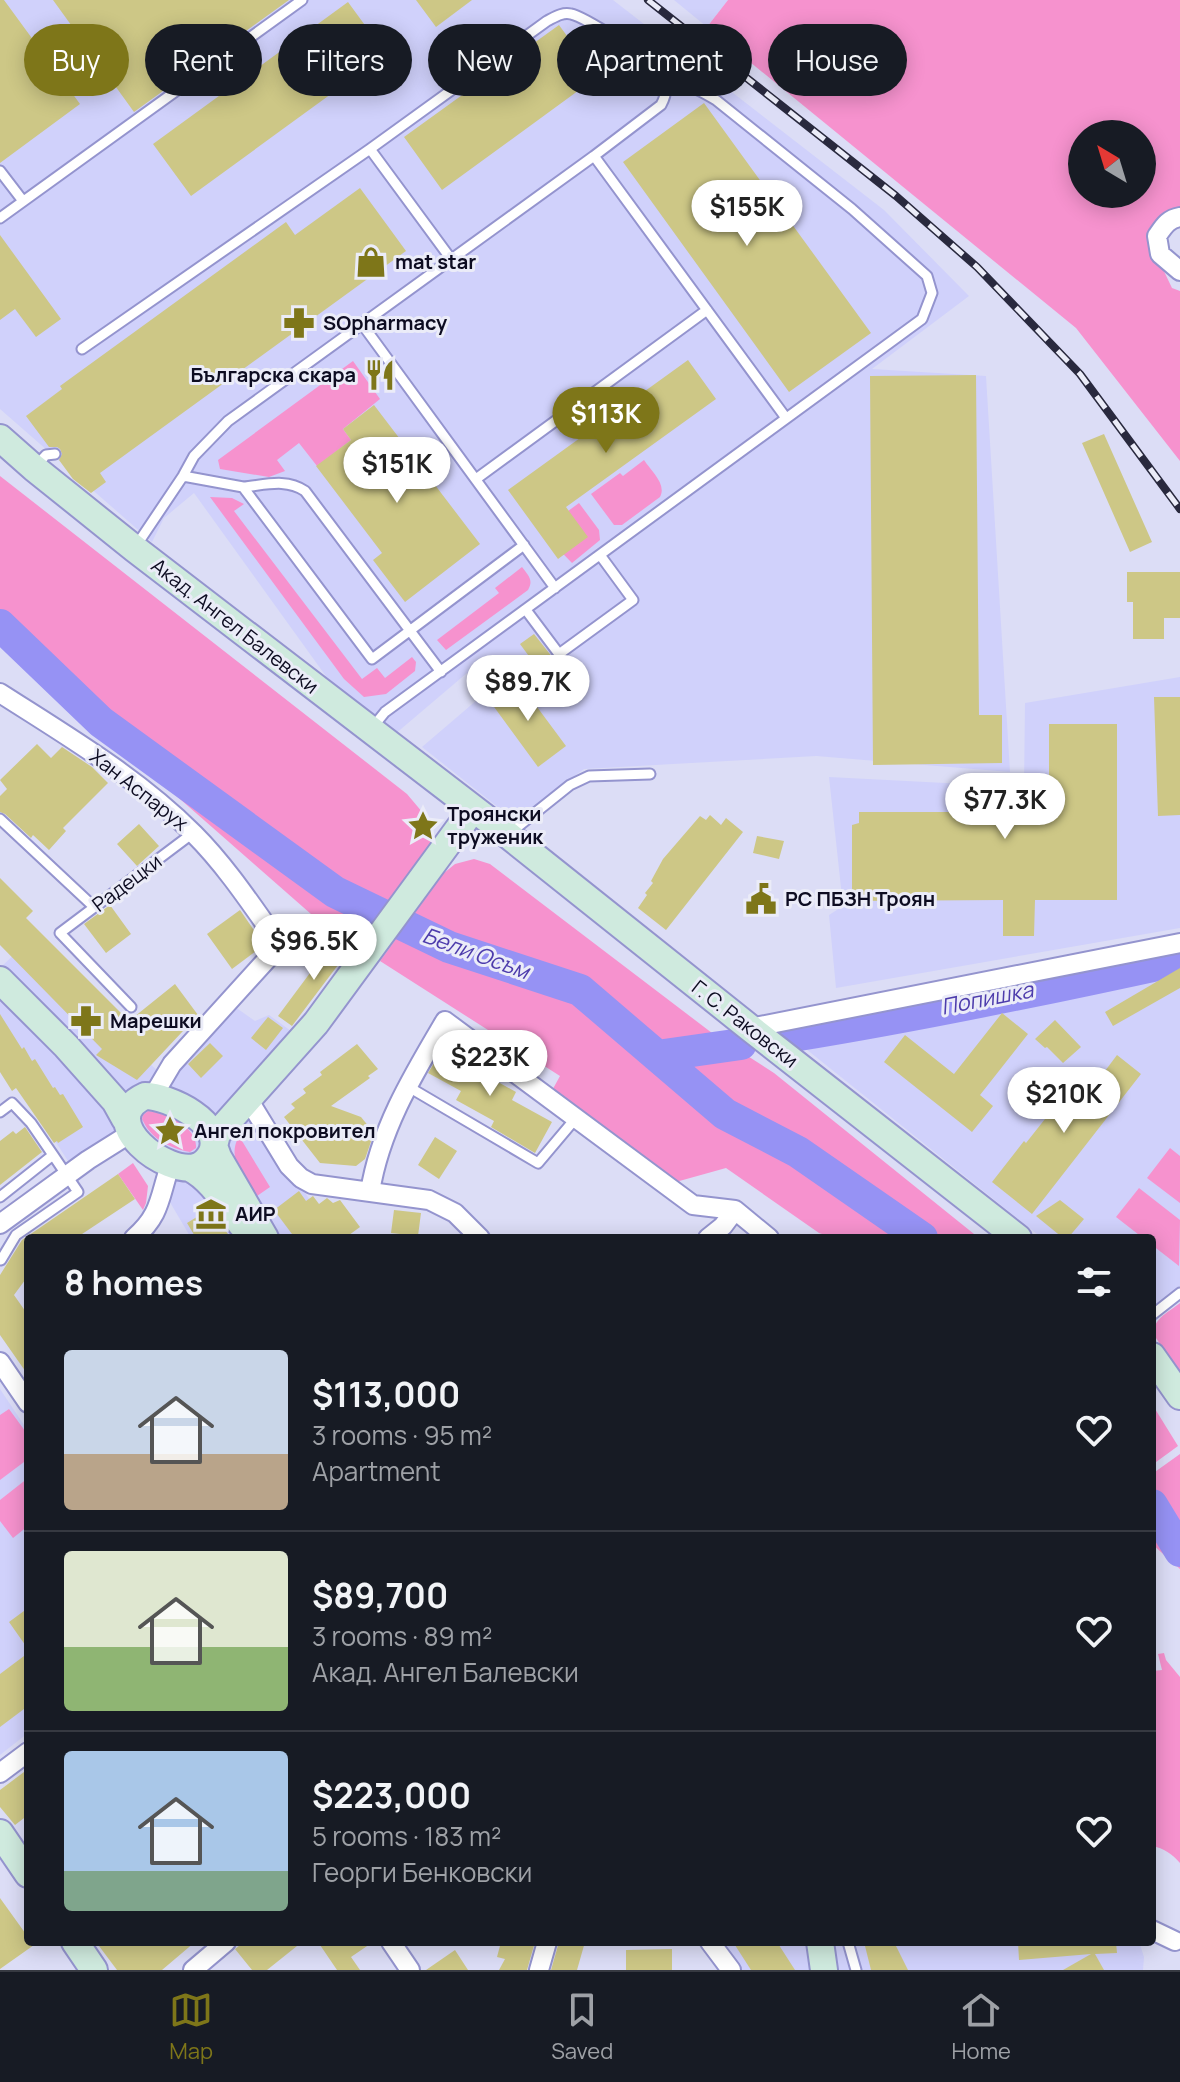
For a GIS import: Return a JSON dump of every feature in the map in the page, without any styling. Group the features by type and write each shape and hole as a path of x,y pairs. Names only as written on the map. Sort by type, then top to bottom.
{"street":[{"path":"1180,217 1172,219 1157,236 1160,254 1180,271"},
{"name":"Акад. Ангел Балевски","path":"0,438 44,461 135,549 473,809"},
{"name":"Хан Аспарух","path":"0,693 146,791 193,833 242,891 280,945 172,1064 149,1096"},
{"path":"138,1234 154,1218 162,1189 181,1166 202,1165 210,1157 217,1134 224,1125 316,1023 473,809"},
{"name":"Г. С. Раковски","path":"473,809 1013,1234"},
{"path":"750,1028 1180,943"},
{"path":"0,980 115,1101 146,1150 199,1173 249,1234"},
{"path":"370,1192 374,1166 386,1133 407,1086 445,1021 693,1205 735,1210 764,1234"},
{"path":"66,1046 110,1078 149,1096 177,1103 204,1124 212,1135 218,1157 263,1234"},
{"path":"191,1112 204,1114 224,1110 270,1075"},
{"path":"0,1224 128,1126 129,1107 136,1100 149,1096"},
{"path":"248,1099 289,1166 301,1178 312,1184 429,1200 455,1213 476,1234"},
{"path":"713,1234 735,1210"},
{"path":"0,1362 24,1397"},
{"path":"1156,1362 1180,1396"},
{"path":"0,1773 24,1755"},
{"path":"0,1833 24,1868"},
{"path":"1156,1932 1175,1941"},
{"path":"78,1946 94,1970"},
{"path":"193,1970 221,1946"},
{"path":"394,1946 410,1970"},
{"path":"539,1970 546,1946"},
{"path":"713,1946 731,1970"},
{"path":"821,1946 824,1970"}],"lane":[{"path":"0,218 302,0"},
{"path":"82,349 370,149 547,21 561,14 570,14 592,24"},
{"path":"135,549 194,456 228,421 594,156 661,105 666,96"},
{"path":"370,730 385,712 922,319 932,293 927,276 852,209 709,96"},
{"path":"370,149 451,259"},
{"path":"594,156 786,418"},
{"path":"0,171 23,201"},
{"path":"476,479 707,310"},
{"path":"362,324 555,588"},
{"path":"183,476 243,487 295,484 305,491 441,672"},
{"path":"243,487 372,659 524,545"},
{"path":"526,610 559,654 633,600 600,555"},
{"path":"508,835 579,780 589,776 650,774"},
{"path":"0,819 94,907"},
{"name":"Радецки","path":"131,1007 60,933 193,833"},
{"path":"407,1086 538,1163 576,1118"},
{"path":"0,1112 12,1103 31,1123 78,1192 16,1235 1,1260"},
{"path":"0,1197 53,1155"},
{"path":"1156,1312 1180,1293"},
{"path":"849,1946 856,1970"}],"shaded area":[{"path":"0,0 613,0 644,24 557,24 557,96 737,96 884,210 969,296 872,369 986,376 1010,772 816,756 584,769 524,813 504,812 422,747 484,694 467,673 394,735 333,686 194,493 164,518 152,542 0,409"},
{"path":"674,0 728,0 709,24 703,24"},
{"path":"728,0 1180,0 1180,211 1164,212 1149,240 1172,288 1180,291 1180,461 1076,328 792,96 907,96 907,24 768,24 768,77 752,64 752,24 709,24"},
{"path":"353,361 380,399 343,429 351,440 317,466 299,443 277,460 285,471 269,477 220,469 218,460"},
{"path":"644,460 660,482 660,497 622,525 614,525 591,494"},
{"path":"0,476 407,794 423,813 416,826 433,841 352,950 0,641"},
{"path":"210,497 232,498 244,504 234,511 362,679 377,668 385,678 412,657 416,662 415,671 386,694 364,697 344,679"},
{"path":"579,503 599,530 600,540 572,563 541,531"},
{"path":"522,567 530,580 528,590 446,650 437,640 499,593 495,588"},
{"path":"1180,677 1180,928 836,988 829,915 843,906 829,777 1024,787 1025,703"},
{"path":"474,859 490,864 712,1033 774,1073 974,1234 822,1234 726,1168 665,1185 549,1096 560,1076 380,961 444,873 455,864"},
{"path":"24,945 162,1075 228,1002 255,1021 269,1015 295,1034 247,1105 332,1234 189,1234 164,1192 165,1166 123,1131 72,1167 0,1057 0,968"},
{"path":"1180,945 1180,966 863,1035 796,1041 790,1037 791,1028"},
{"path":"1180,966 1180,1286 1156,1305 1156,1234 1037,1234 796,1041 863,1035"},
{"path":"148,1111 180,1122 192,1134 196,1148 190,1152 182,1150 156,1137 142,1119"},
{"path":"239,1136 270,1187 257,1196 238,1168 234,1153"},
{"path":"1170,1148 1180,1156 1180,1203 1147,1178"},
{"path":"133,1163 148,1186 143,1210 118,1174"},
{"path":"1139,1188 1180,1220 1179,1266 1156,1248 1156,1234 1138,1234 1116,1217"},
{"path":"1180,1303 1180,1374 1156,1338 1158,1320"},
{"path":"0,1389 24,1425 24,1736 0,1755"},
{"path":"9,1409 24,1430 24,1462 0,1480 0,1415"},
{"path":"1156,1410 1178,1446 1156,1462"},
{"path":"1180,1454 1180,1569 1156,1548 1156,1471"},
{"path":"24,1481 24,1529 13,1538 0,1521 0,1500"},
{"path":"1164,1653 1180,1677 1180,1863 1168,1852 1156,1847 1156,1671 1162,1670 1158,1654"},
{"path":"713,1946 1140,1946 1144,1957 1143,1970 730,1970"}],"building":[{"path":"0,0 4,0 24,27 24,96 74,96 80,104 0,163"},
{"path":"53,0 289,0 256,24 145,24 145,96 156,96 134,112 122,96 129,96 129,24 70,24"},
{"path":"416,0 472,0 440,24 434,24"},
{"path":"348,2 364,24 318,24"},
{"path":"557,26 557,96 571,96 442,190 404,137 461,96 541,96 541,38"},
{"path":"278,53 278,96 328,96 191,196 153,144 219,96 262,96 262,65"},
{"path":"704,103 871,333 789,392 623,162"},
{"path":"360,188 406,251 100,473 106,482 91,493 73,479 59,460 62,454 60,449 49,447 26,416 62,389 60,386 286,222 295,235"},
{"path":"0,235 61,319 36,337 15,309 0,320"},
{"path":"688,360 716,399 566,507 588,537 558,559 508,490"},
{"path":"976,375 979,715 1002,715 1002,763 873,765 870,376"},
{"path":"374,405 480,544 405,602 373,560 382,553 316,466 351,440 343,429"},
{"path":"1104,434 1152,542 1130,552 1082,443"},
{"path":"1127,572 1180,572 1180,618 1164,618 1164,639 1133,639 1133,602 1127,602"},
{"path":"534,634 557,663 542,674 520,644"},
{"path":"517,680 566,746 538,767 489,700"},
{"path":"1154,697 1180,697 1180,815 1158,816"},
{"path":"1049,724 1117,724 1117,900 1035,900 1034,936 1003,936 1003,900 852,901 852,825 859,823 859,812 1049,812"},
{"path":"37,744 51,758 62,747 92,767 108,783 63,828 66,831 49,850 0,812 0,796 7,789 0,780"},
{"path":"710,815 721,825 726,818 743,832 666,930 638,908 663,859 700,816 706,820"},
{"path":"139,824 159,846 137,866 117,844"},
{"path":"757,836 784,841 779,859 753,853"},
{"path":"0,878 33,911 26,918 129,1021 175,984 198,1015 137,1080 96,1055 102,1049 0,945"},
{"path":"110,905 131,934 106,953 84,924"},
{"path":"240,910 264,945 232,969 207,934"},
{"path":"336,938 350,949 292,1026 278,1016"},
{"path":"1180,968 1180,988 1113,1026 1105,1012"},
{"path":"1002,1013 1028,1034 980,1095 993,1106 972,1132 884,1062 905,1035 954,1074"},
{"path":"0,1014 22,1049 24,1047 32,1061 35,1059 53,1088 60,1095 63,1094 83,1127 58,1143 54,1143 16,1088 12,1091 0,1072"},
{"path":"268,1017 283,1028 266,1050 251,1038"},
{"path":"1055,1020 1081,1047 1063,1063 1035,1039"},
{"path":"447,1042 484,1065 480,1072 516,1092 512,1100 552,1122 535,1153 491,1127 494,1121 456,1100 461,1091 428,1073"},
{"path":"210,1043 223,1056 201,1078 188,1064"},
{"path":"357,1044 378,1069 331,1106 361,1117 374,1133 365,1159 356,1166 320,1163 284,1117 295,1108 291,1104 306,1093 303,1089 322,1075 320,1072"},
{"path":"1117,1055 1141,1074 1032,1214 992,1182 1079,1076 1093,1087"},
{"path":"25,1127 42,1152 0,1185 0,1141"},
{"path":"435,1137 457,1151 439,1179 418,1165"},
{"path":"118,1174 135,1199 82,1234 31,1234"},
{"path":"299,1191 306,1201 313,1196 319,1204 327,1198 333,1203 340,1200 360,1227 350,1234 292,1234 274,1210"},
{"path":"1060,1200 1084,1219 1071,1234 1058,1234 1036,1216"},
{"name":"АИР","path":"210,1209 228,1234 194,1234 187,1223"},
{"path":"394,1210 421,1213 418,1234 391,1233"},
{"path":"24,1239 24,1281 14,1295 24,1309 24,1369 0,1335 0,1275"},
{"path":"24,1611 24,1643 9,1622"},
{"path":"24,1656 24,1709 0,1727 0,1674"},
{"path":"24,1772 24,1818 15,1825 0,1807 0,1790"},
{"path":"0,1898 24,1931 24,1946 33,1946 0,1969"},
{"path":"99,1946 190,1946 162,1970 117,1970"},
{"path":"239,1946 297,1946 267,1970 252,1970 235,1949"},
{"path":"321,1946 367,1946 351,1957 360,1970 337,1970"},
{"path":"500,1946 534,1946 527,1970 499,1970 505,1959 497,1957"},
{"path":"558,1946 584,1946 577,1970 551,1970"},
{"path":"736,1946 780,1946 795,1970 751,1970"},
{"path":"865,1946 896,1946 908,1970 871,1970"},
{"path":"1018,1946 1116,1946 1117,1953 1095,1954 1104,1970 1063,1970 1091,1954 1019,1960"},
{"path":"672,1949 672,1970 626,1970 626,1950"},
{"path":"455,1950 468,1970 426,1970"}],"waterway":[{"name":"Бели Осъм","path":"0,625 101,722 335,892 449,947 580,990 725,1114 798,1152 916,1234"},
{"name":"Попишка","path":"793,1036 987,1001 1180,960"},
{"name":"Попишка","path":"657,1056 741,1044"},
{"name":"Бели Осъм","path":"1156,1512 1180,1551"}],"railway":[{"path":"648,0 896,196 977,267 1080,374 1180,509"}],"place":[{"name":"mat star","path":"371,262"},
{"name":"SOpharmacy","path":"299,323"},
{"name":"Българска скара","path":"380,375"},
{"name":"Троянски труженик","path":"423,826"},
{"name":"РС ПБЗН Троян","path":"761,899"},
{"name":"Марешки","path":"86,1021"},
{"name":"Ангел покровител","path":"170,1131"},
{"name":"АИР","path":"211,1214"}]}
